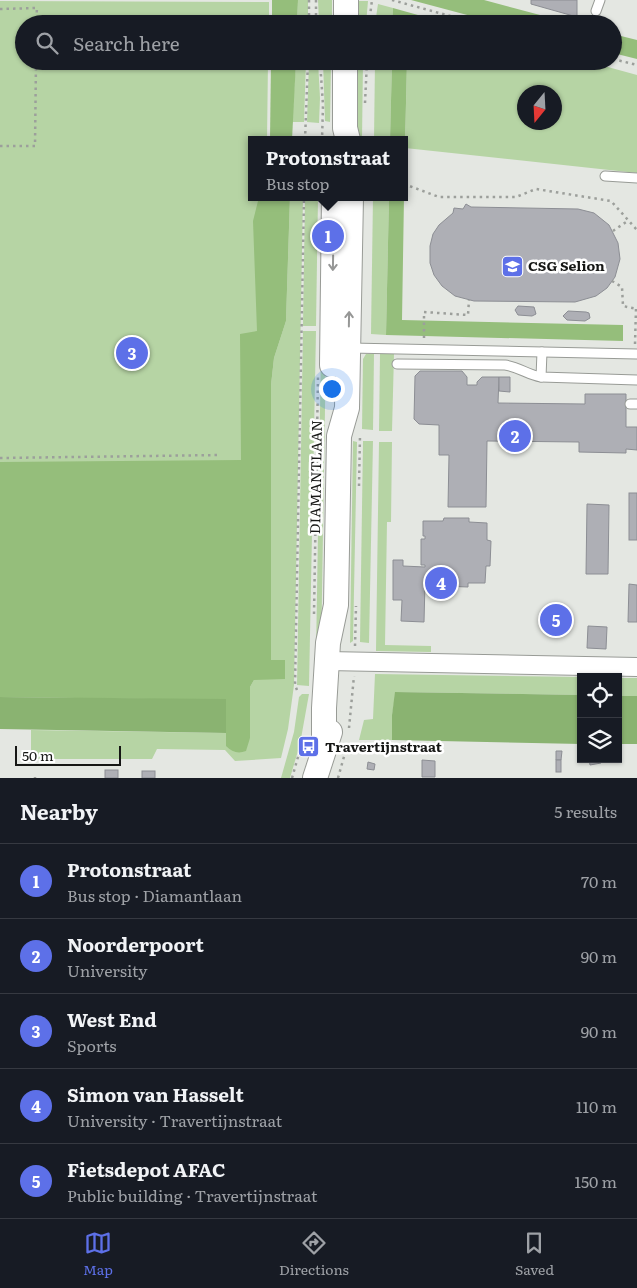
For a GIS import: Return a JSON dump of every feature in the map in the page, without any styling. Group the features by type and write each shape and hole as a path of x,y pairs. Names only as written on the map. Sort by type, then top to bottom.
{"street":[{"path":"346,0 346,15"},
{"path":"344,136 345,70"},
{"name":"DIAMANTLAAN","path":"334,201 340,347"},
{"name":"DIAMANTLAAN","path":"315,778 313,745 339,709 335,662 343,642 336,605 339,436 331,408 340,347 351,201"},
{"path":"335,662 637,667"}],"lane":[{"path":"596,12 600,0"},
{"path":"605,176 637,178"},
{"path":"340,347 637,354"},
{"path":"541,377 542,352"},
{"path":"398,364 505,365 522,370 530,375 541,377 637,380"}],"path":[{"path":"309,0 309,15"},
{"path":"316,0 316,15"},
{"path":"370,15 372,0"},
{"path":"392,0 446,15"},
{"path":"0,9 37,8 37,15"},
{"path":"622,61 637,65"},
{"path":"0,146 35,146 36,70"},
{"path":"306,136 308,70"},
{"path":"321,70 323,105 322,136"},
{"path":"365,110 366,70"},
{"path":"408,185 438,196 516,197 536,190 611,202 637,230"},
{"path":"297,690 295,685 304,201"},
{"path":"613,231 629,220"},
{"path":"612,281 622,287 623,306 637,309 636,344"},
{"path":"424,340 424,312 468,315 469,300"},
{"name":"DIAMANTLAAN","path":"314,618 318,374"},
{"path":"0,458 221,455"},
{"path":"292,778 313,745"}],"shaded area":[{"path":"272,0 298,0 297,15 272,15"},
{"path":"298,0 308,0 308,15 297,15"},
{"path":"318,0 332,0 332,15 319,15"},
{"path":"411,0 484,0 540,15 467,15"},
{"path":"0,1 269,2 269,15 15,15 15,70 268,70 267,136 248,136 248,201 266,201 259,648 0,645"},
{"path":"359,1 368,1 367,15 358,15"},
{"path":"378,4 393,8 393,15 376,15"},
{"path":"393,8 418,15 393,15"},
{"path":"622,36 637,40 637,59 622,55"},
{"path":"271,70 296,70 292,136 270,136"},
{"path":"295,70 306,70 304,122 292,122"},
{"path":"309,70 318,70 319,123 307,122"},
{"path":"323,70 331,70 330,122 325,121"},
{"path":"358,70 363,70 362,136 357,136"},
{"path":"375,70 392,70 390,136 374,136"},
{"path":"392,70 407,70 405,136 390,136"},
{"path":"407,70 619,70 637,75 637,173 408,148 408,136 405,136"},
{"path":"258,201 290,201 286,321 274,358 271,385 271,660 285,660 285,679 254,680 250,687 250,738 246,751 240,752 233,751 226,746 226,700 0,697 0,462 241,460 240,334 257,331 253,221"},
{"path":"290,201 303,201 294,685 288,729 281,758 235,761 225,750 157,749 152,759 31,759 31,730 226,733 227,746 250,738 250,687 254,680 285,660 271,661 271,385 274,358 286,321"},
{"path":"305,201 318,201 316,326 303,326"},
{"path":"373,201 389,201 386,335 371,334"},
{"path":"389,201 404,201 402,320 623,325 623,341 386,335"},
{"path":"303,331 316,331 309,686 297,685"},
{"path":"326,348 321,655 316,654 321,349"},
{"path":"366,354 374,354 373,430 362,429 363,359"},
{"path":"380,354 394,354 392,431 379,431"},
{"path":"353,441 357,442 353,641 350,643"},
{"path":"363,441 373,441 369,643 360,642"},
{"path":"379,442 392,442 391,522 387,522 385,645 431,646 431,652 376,651"},
{"path":"375,674 577,677 577,695 396,692 392,715 392,740 359,740 364,720 373,719"},
{"path":"622,678 637,678 637,696 622,696"},
{"path":"395,692 577,695 577,744 392,740 392,715"},
{"path":"302,694 309,694 300,744 290,778 281,778 294,732 299,697"},
{"path":"622,696 637,696 637,744 622,744"},
{"path":"0,697 226,699 226,733 0,729"}],"building":[{"path":"531,0 577,0 577,15 570,15 531,4"},
{"path":"466,204 471,207 578,209 594,213 609,225 618,243 620,259 615,277 607,288 596,296 575,302 474,301 455,296 442,286 434,275 430,263 430,246 433,234 439,225 453,213 454,208 463,209"},
{"path":"518,306 534,307 536,314 532,316 518,315 515,310"},
{"path":"568,311 586,312 589,313 590,318 585,321 567,320 563,316"},
{"path":"420,371 462,371 467,377 467,385 477,385 477,382 482,377 499,377 498,403 585,404 585,394 626,394 626,427 637,427 637,450 626,449 626,453 579,452 579,442 487,441 486,507 448,507 449,455 439,455 439,425 419,424 414,419 415,376"},
{"path":"499,377 510,377 510,392 499,391"},
{"path":"629,493 637,493 637,540 629,540"},
{"path":"587,504 609,505 608,574 586,574"},
{"path":"444,518 469,518 469,522 487,523 487,540 491,541 490,566 486,566 485,583 468,583 468,587 442,586 442,582 425,582 424,622 401,621 402,600 393,600 393,560 403,560 403,566 425,567 425,565 421,565 421,539 425,539 425,536 423,536 423,521 443,521"},
{"path":"629,584 637,585 637,622 628,622"},
{"path":"588,626 607,627 606,649 587,648"},
{"path":"556,751 562,751 561,760 556,760"},
{"path":"422,760 435,761 435,777 422,777"},
{"path":"556,760 561,760 561,772 556,772"},
{"path":"368,762 375,764 374,770 367,769"},
{"path":"105,770 118,770 118,778 105,778"},
{"path":"142,771 155,771 155,778 142,778"}],"place":[{"name":"Protonstraat","path":"328,236"},
{"name":"CSG Selion","path":"512,266"},
{"name":"West End","path":"132,353"},
{"name":"Noorderpoort","path":"515,436"},
{"name":"Simon van Hasselt","path":"441,583"},
{"name":"Fietsdepot AFAC","path":"556,620"},
{"name":"Travertijnstraat","path":"309,747"}]}
